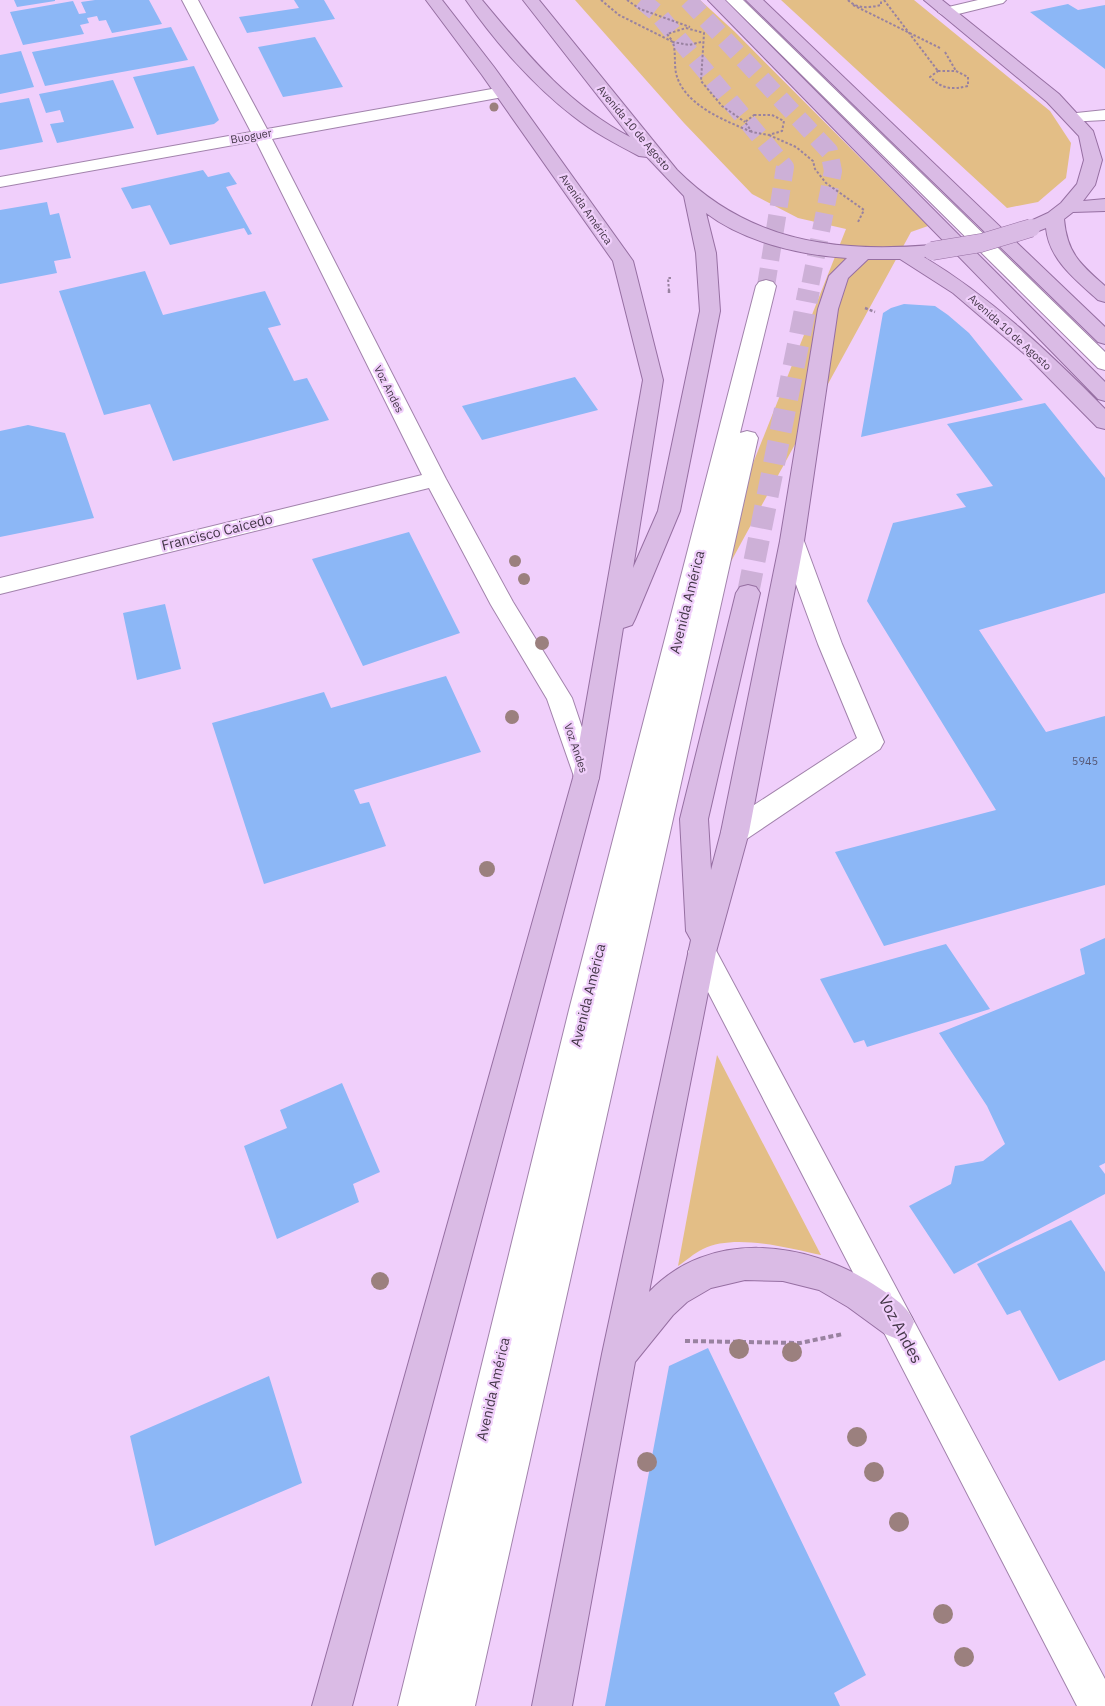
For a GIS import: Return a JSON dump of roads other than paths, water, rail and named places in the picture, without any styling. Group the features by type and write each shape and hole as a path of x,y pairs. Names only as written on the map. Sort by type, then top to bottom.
{"main road":[{"name":"Avenida América","path":"332,1706 586,778 653,380 623,261 503,92 434,0"},
{"path":"474,0 521,55 562,98 603,129 657,158"},
{"name":"Avenida 10 de Agosto","path":"530,0 657,158 692,193 732,221 771,237 819,249 862,254 905,254 932,251 981,243 1031,228 1062,212 1086,185 1091,173 1093,160 1087,135 1073,118 1053,98 932,0"},
{"name":"Avenida 10 de Agosto","path":"716,0 1105,394"},
{"path":"754,0 1105,338"},
{"path":"1087,135 1105,147"},
{"name":"Avenida América","path":"606,658 669,511 710,311 706,253 692,193"},
{"path":"1105,206 1062,212 1056,237 1062,255 1105,296"},
{"path":"552,1706 618,1354 702,952 735,832 792,541 828,309 839,276 862,254"},
{"name":"Avenida 10 de Agosto","path":"905,254 974,298 1105,422"},
{"path":"702,952 694,819 748,593"},
{"path":"618,1354 675,1291 704,1273 741,1264 780,1265 819,1274 854,1291 897,1322"}],"street":[{"name":"Voz Andes","path":"190,0 261,134 435,479 503,605 559,698 586,778"},
{"path":"734,0 1105,364"},
{"path":"946,12 998,0"},
{"name":"Buoguer","path":"0,182 503,92"},
{"path":"1073,118 1105,115"},
{"name":"Avenida América","path":"418,1706 584,1010 774,286 455,1706"},
{"name":"Francisco Caicedo","path":"0,586 435,479"},
{"path":"735,832 871,742 830,644 792,541"},
{"name":"Voz Andes","path":"702,952 1098,1706"}],"tunnel":[{"path":"641,0 658,14 785,167 766,286"},
{"path":"688,0 829,151 833,171 809,291"},
{"path":"748,593 809,290"}]}
